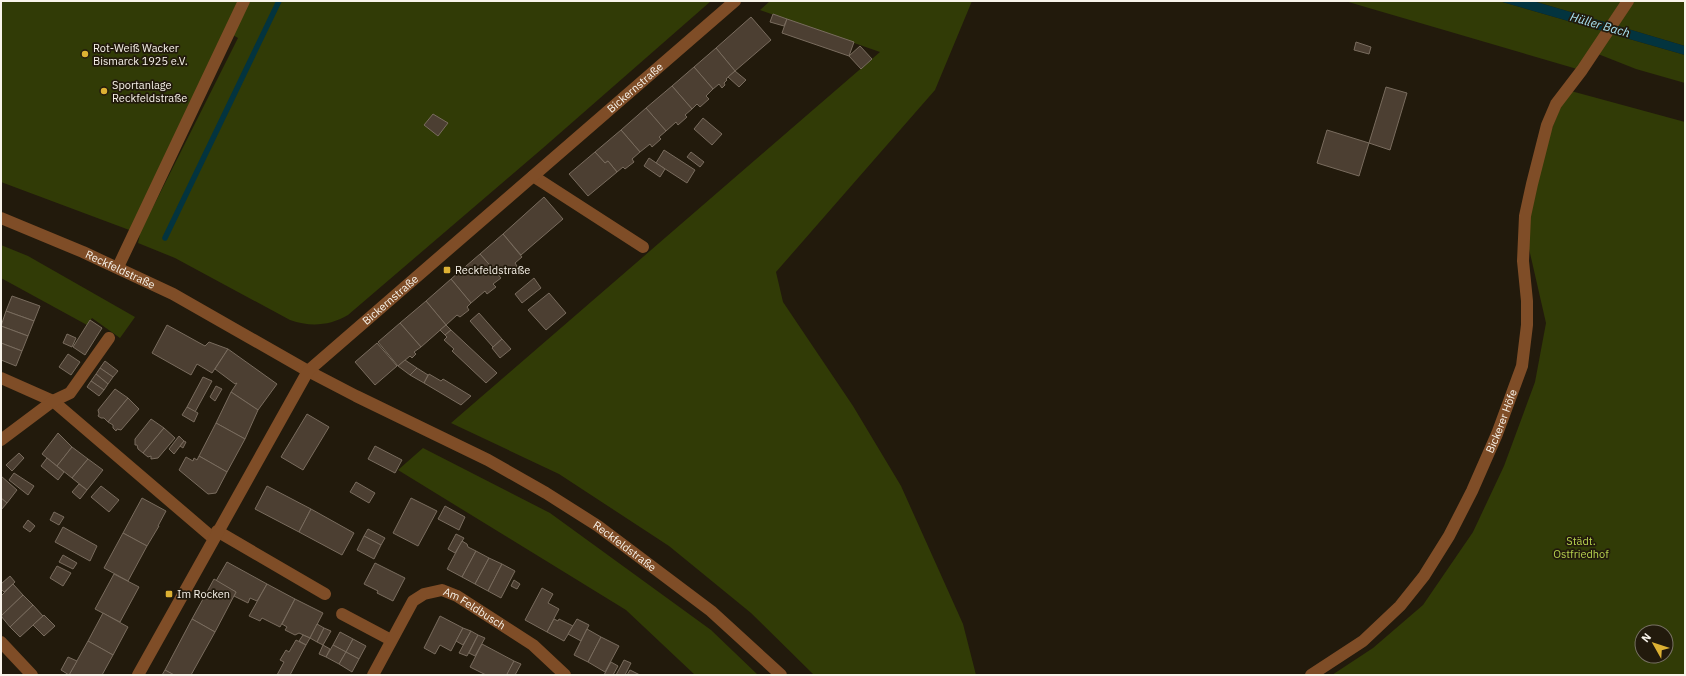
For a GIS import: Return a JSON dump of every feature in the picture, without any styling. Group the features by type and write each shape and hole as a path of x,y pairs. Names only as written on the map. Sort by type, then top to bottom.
{"street":[{"path":"118,267 244,1"},
{"name":"Bickernstraße","path":"138,675 308,370 735,1"},
{"name":"Bickerer Höfe","path":"1311,675 1363,641 1400,606 1424,576 1449,536 1472,491 1497,434 1522,366 1527,325 1527,301 1522,261 1525,216 1547,125 1556,104 1582,70 1628,1"},
{"path":"533,176 643,247"},
{"name":"Reckfeldstraße","path":"1,218 118,267 173,294 356,396 488,460 546,492 585,518 711,611 781,675"},
{"path":"1,440 53,401 70,393 109,338"},
{"path":"1,378 53,401 215,535 325,594"},
{"name":"Am Feldbusch","path":"373,675 413,601 424,594 442,590 457,596 532,645 565,675"},
{"path":"342,614 391,640"},
{"path":"1,642 32,675"}],"green space":[{"path":"1,1 711,1 543,148 348,315 341,319 327,323 305,324 290,320 175,258 138,243 140,234 1,182","holes":["233,35 238,38 149,215"]},
{"path":"770,1 972,1 935,90 776,272 783,302 853,406 901,486 963,624 976,675 814,675 751,613 669,546 559,474 451,423 880,52 760,10"},
{"path":"1345,1 1499,1 1603,31 1577,69"},
{"path":"1533,1 1623,1 1608,23"},
{"path":"1634,1 1685,1 1685,46 1618,26"},
{"path":"1612,34 1685,55 1685,83 1636,69 1598,54"},
{"name":"Städt. Ostfriedhof","path":"1571,91 1685,122 1685,675 1332,675 1373,648 1423,605 1473,532 1504,466 1535,382 1546,323 1527,240 1530,207 1548,138 1561,106"},
{"path":"1,245 28,256 135,317 120,338 92,318 87,325 1,278"},
{"path":"423,448 550,513 711,630 758,675 695,675 626,610 398,470"}],"water":[{"name":"Hüller Bach","path":"1499,1 1533,1 1608,23 1603,31"},
{"path":"1618,26 1685,46 1685,55 1612,34"}],"building":[{"path":"773,14 787,19 784,26 770,22"},
{"path":"751,17 771,40 735,71 716,48"},
{"path":"787,19 854,42 849,56 782,33"},
{"path":"1356,42 1371,47 1369,54 1354,50"},
{"path":"860,46 872,59 861,69 849,56"},
{"path":"716,48 735,71 726,79 727,80 724,83 725,85 722,88 719,84 713,89 694,67"},
{"path":"694,67 713,89 706,96 709,99 700,107 697,104 692,109 672,86"},
{"path":"735,71 746,80 739,87 728,77"},
{"path":"672,86 692,109 685,115 687,117 678,125 676,122 666,131 646,108"},
{"path":"1386,87 1407,93 1390,150 1369,143"},
{"path":"646,108 666,131 659,137 661,139 652,147 650,144 640,152 621,130"},
{"path":"433,114 448,123 438,136 424,125"},
{"path":"703,118 722,134 712,145 694,129"},
{"path":"621,130 640,152 632,159 634,162 625,169 623,167 617,172 608,161 605,163 595,152"},
{"path":"1327,130 1369,143 1359,176 1317,163"},
{"path":"664,150 695,170 687,183 656,163"},
{"path":"595,152 605,163 608,161 617,172 588,196 569,174"},
{"path":"691,152 704,162 700,167 687,157"},
{"path":"649,158 665,169 660,177 644,166"},
{"path":"544,197 563,219 521,255 503,234"},
{"path":"503,234 522,257 515,263 517,266 508,274 506,271 499,276 480,254"},
{"path":"480,254 501,278 493,284 496,287 487,294 485,291 471,303 451,279"},
{"path":"534,278 541,288 522,303 515,294"},
{"path":"451,279 471,303 467,307 469,310 460,317 457,315 446,325 426,301"},
{"path":"549,293 566,313 546,330 528,310"},
{"path":"12,296 40,306 34,321 6,311"},
{"path":"426,301 446,325 421,347 400,323"},
{"path":"6,311 34,321 28,336 1,326"},
{"path":"479,313 502,339 493,347 470,321"},
{"path":"90,320 102,328 85,355 73,347"},
{"path":"400,323 421,347 414,352 416,354 412,358 410,356 398,366 378,342"},
{"path":"167,325 205,346 209,342 228,349 212,373 197,364 191,375 152,353"},
{"path":"446,325 451,330 445,335 440,330"},
{"path":"1,326 28,336 22,351 1,343"},
{"path":"451,330 497,373 486,383 452,351 454,349 444,340 447,337 445,335"},
{"path":"67,334 76,338 72,347 63,343"},
{"path":"502,339 511,349 500,358 492,348"},
{"path":"1,343 22,351 16,366 1,360"},
{"path":"377,343 397,366 375,385 355,362"},
{"path":"228,349 277,384 258,410 231,392 237,383 235,384 215,369"},
{"path":"68,354 80,362 71,375 59,367"},
{"path":"405,360 417,368 410,375 398,366"},
{"path":"105,361 118,371 113,377 100,368"},
{"path":"100,368 113,377 108,384 96,374"},
{"path":"417,368 428,375 424,383 410,375"},
{"path":"96,374 108,384 104,390 91,381"},
{"path":"429,374 441,381 443,379 471,396 461,405 424,383"},
{"path":"203,377 212,381 195,412 187,407"},
{"path":"91,381 104,390 99,396 87,387"},
{"path":"216,386 222,389 215,401 210,397"},
{"path":"115,389 128,398 108,422 104,418 98,416 98,410"},
{"path":"231,392 258,410 245,439 216,423"},
{"path":"128,398 139,409 121,430 117,429 116,431 113,428 113,425 108,422"},
{"path":"187,407 198,413 194,422 182,415"},
{"path":"307,414 329,427 303,470 281,457"},
{"path":"151,419 164,428 143,453 138,449 137,445 135,445 135,439"},
{"path":"216,423 245,439 227,472 199,456"},
{"path":"164,428 175,438 158,458 151,459 151,456 148,457 143,453"},
{"path":"58,433 72,447 57,466 42,454"},
{"path":"179,436 184,441 174,454 169,449"},
{"path":"184,441 186,442 183,448 180,446"},
{"path":"375,446 402,460 395,473 368,459"},
{"path":"72,447 88,459 72,478 57,466"},
{"path":"19,453 24,458 12,471 6,465"},
{"path":"199,456 227,472 216,493 208,494 179,470 186,457 193,461 194,458 197,460"},
{"path":"47,458 64,472 58,480 41,466"},
{"path":"88,459 103,470 87,490 72,478"},
{"path":"14,473 34,486 28,495 9,480"},
{"path":"1,476 17,490 7,503 1,498"},
{"path":"356,482 375,493 369,503 350,492"},
{"path":"79,484 87,490 80,499 72,492"},
{"path":"101,486 119,500 109,512 91,497"},
{"path":"267,486 311,509 299,532 255,509"},
{"path":"1,498 7,503 1,510"},
{"path":"142,498 166,511 147,546 123,533"},
{"path":"411,498 437,511 418,546 393,533"},
{"path":"445,506 465,517 459,530 438,519"},
{"path":"311,509 354,533 342,555 299,532"},
{"path":"54,512 64,517 59,525 50,520"},
{"path":"28,520 35,526 30,532 23,527"},
{"path":"63,527 97,546 90,561 55,542"},
{"path":"368,529 385,538 381,545 364,536"},
{"path":"123,533 147,546 128,581 104,568"},
{"path":"456,534 464,538 455,553 448,549"},
{"path":"364,536 381,545 374,559 357,550"},
{"path":"462,541 467,544 468,547 476,551 462,577 447,569"},
{"path":"476,551 489,558 475,584 462,577"},
{"path":"63,555 77,563 73,569 59,562"},
{"path":"489,558 502,564 488,591 475,584"},
{"path":"227,562 267,584 257,601 250,598 248,603 234,596 236,592 216,581"},
{"path":"375,563 405,578 393,601 364,584"},
{"path":"502,564 515,571 501,598 488,591"},
{"path":"57,566 71,573 63,586 50,578"},
{"path":"114,574 139,587 120,622 95,609"},
{"path":"10,576 15,582 4,592 1,589 1,584"},
{"path":"214,579 236,592 215,632 192,619"},
{"path":"514,580 520,584 517,589 511,586"},
{"path":"13,584 23,595 1,616 1,596"},
{"path":"267,584 295,599 280,627 262,618 260,621 249,616"},
{"path":"542,588 553,594 548,603 559,609 547,632 525,620"},
{"path":"23,595 33,605 10,627 1,616"},
{"path":"295,599 323,613 310,638 299,633 295,635 285,630 287,627 282,624"},
{"path":"33,605 43,616 20,637 10,627"},
{"path":"103,613 128,627 113,655 88,641"},
{"path":"44,615 55,626 44,636 33,625"},
{"path":"440,616 463,628 451,651 440,645 435,654 424,648"},
{"path":"192,619 215,632 191,675 174,675 165,670"},
{"path":"554,619 558,621 559,619 573,626 564,641 547,632"},
{"path":"577,619 589,625 581,641 568,634"},
{"path":"317,624 324,628 317,642 310,638"},
{"path":"324,628 331,631 323,645 317,642"},
{"path":"463,628 471,631 463,645 456,641"},
{"path":"587,629 601,637 588,662 574,655"},
{"path":"471,631 478,635 467,656 459,653"},
{"path":"340,632 353,639 346,652 333,645"},
{"path":"303,635 310,638 306,645 299,641"},
{"path":"478,635 485,638 475,656 469,653"},
{"path":"601,637 619,646 605,672 588,662"},
{"path":"353,639 366,646 359,659 346,652"},
{"path":"296,640 306,645 290,675 277,675 284,662 280,660 286,650 289,652"},
{"path":"88,641 113,655 102,675 69,675"},
{"path":"482,644 514,661 507,675 486,675 470,667"},
{"path":"323,645 330,649 326,657 319,654"},
{"path":"333,645 346,652 339,664 326,657"},
{"path":"346,652 359,659 352,672 339,664"},
{"path":"68,657 77,661 69,675 61,670"},
{"path":"624,660 631,663 625,675 616,675"},
{"path":"514,661 521,664 515,675 507,674"},
{"path":"611,662 618,666 613,675 604,675"},
{"path":"165,670 174,675 162,675"},
{"path":"630,670 640,675 627,675"}],"waterway":[{"path":"165,238 279,1"}],"place":[{"name":"Rot-Weiß Wacker Bismarck 1925 e.V.","path":"85,54"},
{"name":"Sportanlage Reckfeldstraße","path":"104,91"},
{"name":"Reckfeldstraße","path":"447,270"},
{"name":"Im Rocken","path":"169,594"}]}
